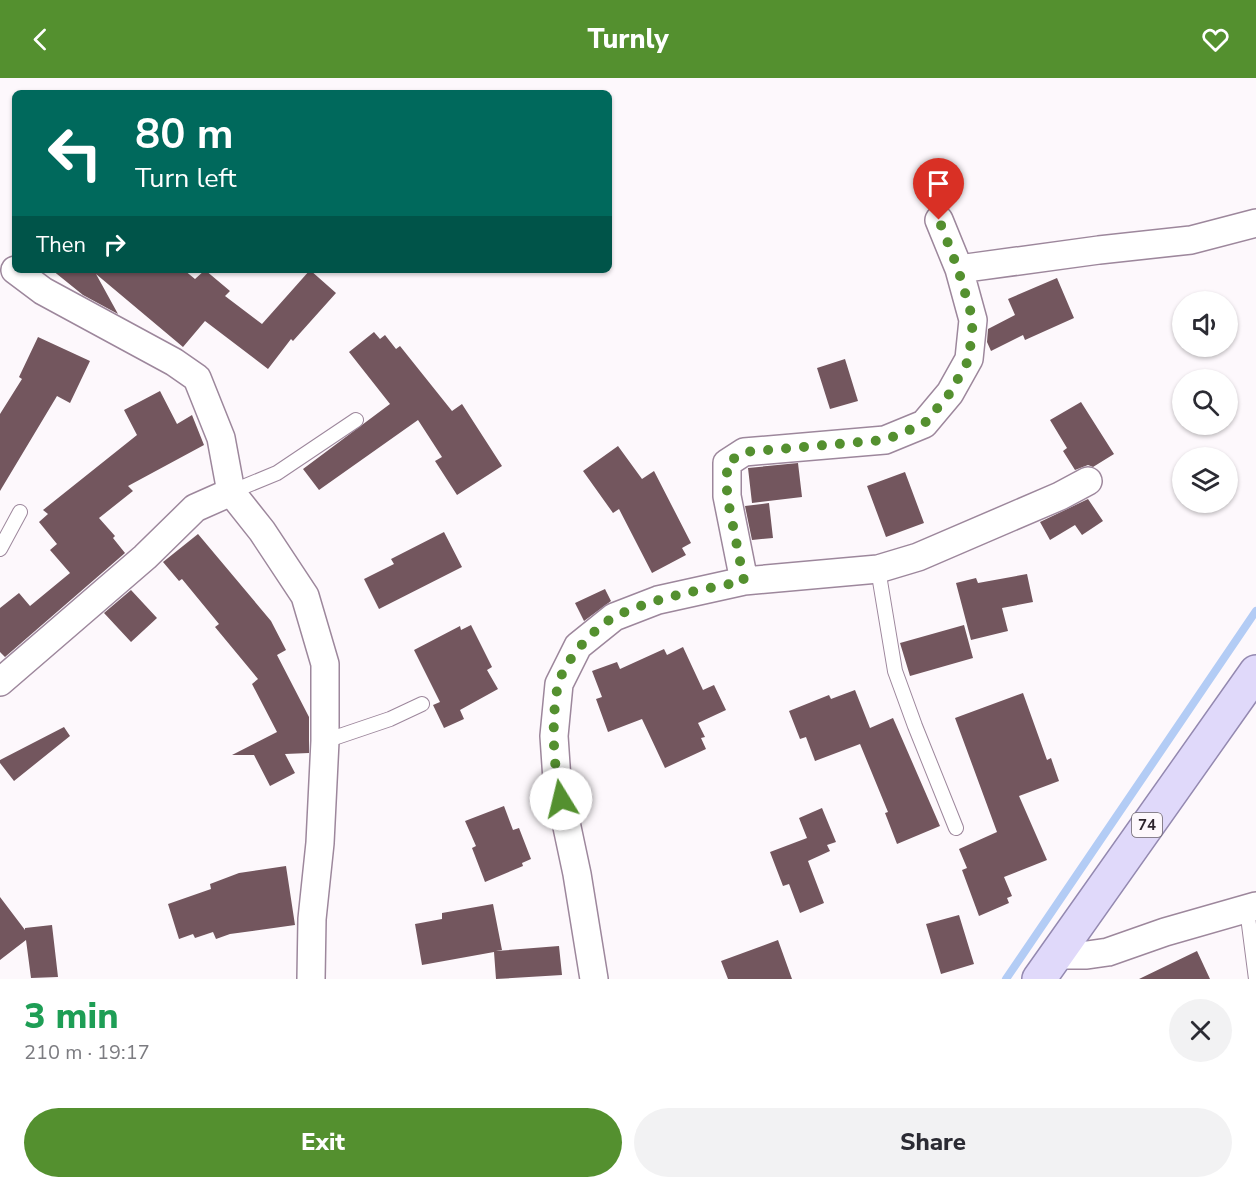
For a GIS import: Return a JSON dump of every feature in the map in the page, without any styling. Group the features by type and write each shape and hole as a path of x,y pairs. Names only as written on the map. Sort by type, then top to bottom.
{"main road":[{"name":"74","path":"1047,967 1256,672"}],"street":[{"path":"744,581 727,496 727,463 744,452 885,440 924,424 950,393 969,359 973,320 958,269 939,220"},
{"path":"958,269 1191,240 1256,223"},
{"path":"0,258 12,268"},
{"path":"19,273 43,291 164,357 197,378 221,438 231,492 262,531 305,596 325,664 325,741 320,843 312,919 311,979"},
{"path":"594,979 577,874 556,780 554,736 558,684 578,646 614,617 658,600 744,581 878,569 918,557 1060,496 1088,481"},
{"path":"0,682 144,557 195,508 231,492"},
{"path":"1047,967 1087,955 1108,952 1165,932 1251,908"}],"lane":[{"path":"231,492 277,473 356,420"},
{"path":"0,549 20,512"},
{"path":"878,569 896,671 915,726 956,828"},
{"path":"325,741 390,719 422,704"},
{"path":"1251,908 1256,979"}],"building":[{"path":"56,273 188,273 195,279 202,273 209,273 230,291 225,296 262,324 307,273 313,273 336,293 293,341 291,339 268,369 205,321 183,347 96,274 118,314 83,295"},
{"path":"1057,278 1074,318 1025,340 1023,335 991,351 987,342 988,329 1015,315 1008,299"},
{"path":"374,332 380,339 385,335 396,349 400,346 452,411 462,404 502,466 457,495 435,461 442,457 418,420 319,490 303,469 390,404 349,352"},
{"path":"38,337 90,361 70,403 57,396 0,491 0,414 22,379 19,377"},
{"path":"845,359 858,401 830,409 817,368"},
{"path":"160,391 177,424 192,415 204,445 128,486 133,491 99,518 115,536 113,538 125,553 5,657 0,652 0,608 19,593 30,606 70,573 50,550 57,544 39,522 48,514 43,510 137,435 124,410"},
{"path":"1081,402 1114,454 1093,467 1088,465 1075,470 1063,451 1067,448 1050,420"},
{"path":"618,446 642,479 654,471 691,543 682,548 686,555 652,573 619,509 613,513 583,471"},
{"path":"798,463 802,497 752,503 748,468"},
{"path":"905,472 924,523 886,537 867,486"},
{"path":"1088,499 1103,521 1082,535 1075,525 1050,540 1040,522"},
{"path":"769,503 773,538 752,540 745,506"},
{"path":"444,532 462,567 379,609 364,579 394,564 391,559"},
{"path":"198,534 271,621 286,650 277,655 309,717 309,753 285,754 295,773 270,786 254,755 232,755 277,732 252,684 258,679 215,627 219,624 182,579 179,581 163,562"},
{"path":"1027,574 1033,602 1002,608 1008,631 971,640 956,583 976,578 978,583"},
{"path":"605,589 611,601 584,621 575,603"},
{"path":"131,590 157,618 131,642 104,613"},
{"path":"471,625 492,667 487,670 498,689 460,710 464,719 444,728 433,705 440,702 414,650 460,626 461,630"},
{"path":"964,625 973,658 910,676 900,643"},
{"path":"683,647 703,690 714,685 726,710 698,723 705,737 701,738 706,749 665,768 642,719 608,732 596,699 602,697 592,671 617,662 620,669 664,649 667,655"},
{"path":"855,690 870,728 893,718 940,826 897,844 885,813 888,812 860,744 815,761 806,737 800,739 789,711 829,695 831,699"},
{"path":"1023,693 1047,760 1051,758 1059,781 1019,796 1047,860 1004,877 1012,896 1007,898 1009,903 979,916 962,870 967,868 959,849 997,832 955,718"},
{"path":"64,727 70,736 14,781 0,760"},
{"path":"504,806 513,830 519,828 531,859 522,863 523,866 485,882 472,848 476,846 465,821"},
{"path":"822,808 836,842 827,845 830,851 808,861 824,903 800,913 789,884 783,886 770,852 807,838 799,818"},
{"path":"286,866 295,925 230,934 216,939 213,932 195,938 193,934 179,939 168,904 211,889 210,884 239,873"},
{"path":"0,897 25,930 25,928 52,925 58,977 31,978 26,940 0,960"},
{"path":"493,904 502,950 496,951 559,946 562,975 496,979 494,952 422,965 415,924 442,919 442,913"},
{"path":"959,915 974,964 941,974 926,924"},
{"path":"778,940 792,979 728,979 721,961"},
{"path":"1197,951 1210,979 1139,979"}],"waterway":[{"path":"1006,979 1256,611"}],"route":[{"path":"561,799 556,780 554,736 558,684 578,646 614,617 658,600 744,581 727,496 727,463 744,452 885,440 924,424 950,393 969,359 973,320 958,269 939,220"}]}
